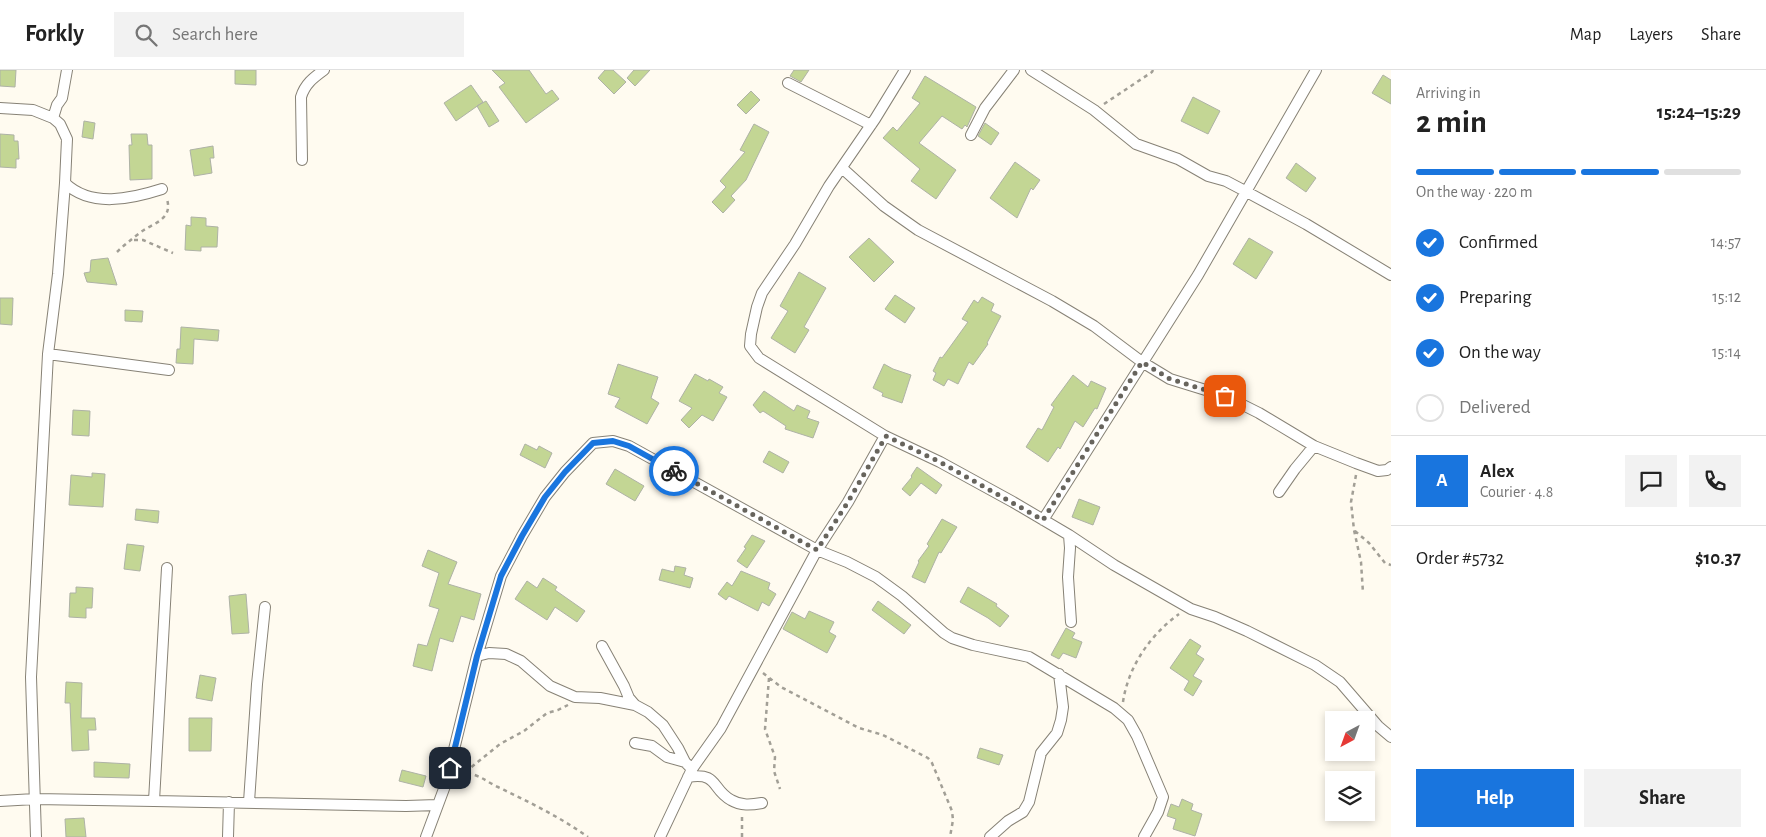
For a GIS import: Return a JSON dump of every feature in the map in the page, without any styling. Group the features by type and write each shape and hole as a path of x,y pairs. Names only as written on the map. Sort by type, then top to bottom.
{"street":[{"path":"53,118 57,105 62,98 67,70"},
{"path":"302,160 301,97 304,88 311,79 324,70"},
{"path":"905,70 762,294 757,307 750,346 759,358 886,436 940,462 1070,535 1114,565 1190,608 1226,622 1296,654 1315,665 1340,682 1378,726 1391,737"},
{"path":"971,135 985,108 1014,70"},
{"path":"1031,70 1094,110 1136,144 1178,159 1195,169 1226,181 1306,224 1391,275"},
{"path":"1043,520 1198,276 1316,70"},
{"path":"788,82 871,125"},
{"path":"0,108 11,107 33,110 53,118 60,124 66,139 65,183 58,274 48,354 31,677 36,837"},
{"path":"842,168 884,206 918,230 1044,297 1094,326 1142,362 1170,379 1225,396 1314,446 1356,463 1378,471 1387,470 1391,467"},
{"path":"65,183 77,193 98,199 144,195 162,189"},
{"path":"48,354 169,370"},
{"path":"660,837 688,770 721,728 817,550 848,502 886,436"},
{"path":"426,837 445,786 477,656 501,576 545,497 565,472 593,443 613,441 629,446 817,550 847,562 876,577 952,638 973,645 1029,657 1114,708 1128,720 1141,744 1163,797 1158,812 1144,837"},
{"path":"1279,492 1295,468 1314,446"},
{"path":"1070,535 1068,576 1071,622"},
{"path":"154,801 167,568"},
{"path":"249,802 257,684 265,607"},
{"path":"602,646 629,698 635,705"},
{"path":"477,656 489,653 506,654 521,660 550,686 575,697 600,698 635,705 648,712 662,725 678,748 688,770"},
{"path":"990,837 1008,821 1023,812 1029,802 1041,753 1057,732 1061,720 1063,707 1060,674"},
{"path":"635,743 652,746 688,770 708,777 729,800 746,805 762,804"},
{"path":"0,800 437,805"},
{"path":"228,837 229,802"}],"path":[{"path":"1094,110 1119,95 1152,72 1152,70"},
{"path":"116,252 142,231 157,224 166,212 168,204 165,192 162,189"},
{"path":"133,240 144,240 173,252"},
{"path":"1356,463 1356,479 1351,502 1354,530 1361,562 1363,592"},
{"path":"1354,530 1369,543 1385,563 1391,565"},
{"path":"1128,720 1123,705 1131,671 1160,630 1179,614 1190,608"},
{"path":"754,666 781,687 859,728 883,736 928,758 952,811 953,820 950,837"},
{"path":"770,678 765,729 775,757 774,772 780,789"},
{"path":"445,786 465,773 500,744 524,731 546,713 566,706 575,697"},
{"path":"465,773 479,775 495,786 567,822 588,837"},
{"path":"739,804 743,817 742,837"}],"building":[{"path":"0,70 16,70 15,87 0,86"},
{"path":"235,70 256,70 256,85 235,84"},
{"path":"492,70 529,70 546,94 552,90 559,99 526,123 499,87 505,83"},
{"path":"605,70 613,70 626,82 614,94 598,78"},
{"path":"634,70 650,70 635,86 627,78"},
{"path":"794,70 809,70 801,82 790,76"},
{"path":"1383,75 1391,80 1391,104 1372,93"},
{"path":"925,76 976,107 967,127 965,125 962,129 942,116 919,143 956,170 936,199 911,181 920,169 883,138 893,127 897,131 920,103 912,98"},
{"path":"471,85 483,102 456,121 444,103"},
{"path":"751,91 760,100 746,114 737,105"},
{"path":"1193,97 1220,111 1208,134 1181,121"},
{"path":"486,101 499,121 489,127 477,106"},
{"path":"84,121 95,123 93,139 82,137"},
{"path":"985,123 999,133 991,145 978,136"},
{"path":"754,124 769,132 746,180 731,196 735,200 723,213 712,202 726,187 720,181 745,152 740,150"},
{"path":"0,134 14,135 14,141 18,141 19,159 16,159 16,168 0,167"},
{"path":"131,134 147,134 148,145 152,145 152,179 130,180 129,145 132,145"},
{"path":"213,146 214,158 210,158 212,173 194,176 190,150"},
{"path":"1015,162 1040,180 1033,190 1031,188 1017,218 990,198"},
{"path":"1296,163 1316,178 1306,192 1286,178"},
{"path":"191,217 206,218 206,226 218,227 217,247 201,247 201,251 185,250 186,225 191,226"},
{"path":"869,238 894,262 874,282 849,257"},
{"path":"1249,238 1273,252 1256,279 1233,264"},
{"path":"108,258 117,285 87,282 84,273 90,272 91,260"},
{"path":"799,272 826,288 804,327 809,330 795,353 771,338 788,311 780,306"},
{"path":"895,295 915,308 905,323 885,309"},
{"path":"982,297 994,304 991,311 1001,316 988,344 973,365 969,362 958,384 948,379 944,386 933,380 936,373 933,371 940,357 942,358 968,322 962,319 974,300 978,303"},
{"path":"0,298 13,298 12,325 0,324"},
{"path":"125,310 143,311 142,322 125,321"},
{"path":"181,327 219,330 218,341 194,339 193,364 176,363 177,349 180,349"},
{"path":"618,364 658,377 651,398 659,403 647,424 615,407 620,398 608,394"},
{"path":"884,364 911,375 902,403 882,396 883,393 873,388"},
{"path":"695,374 723,387 719,393 727,397 713,421 702,415 689,428 681,420 692,408 679,401"},
{"path":"1073,375 1088,387 1091,381 1106,388 1097,409 1095,408 1083,427 1075,421 1060,449 1058,447 1048,462 1026,447 1038,428 1042,430 1054,407 1051,405"},
{"path":"764,391 794,411 797,405 810,411 807,418 819,422 813,438 785,429 786,426 763,411 760,413 753,405"},
{"path":"73,410 90,411 89,436 72,435"},
{"path":"525,444 537,450 539,446 552,453 545,468 520,455"},
{"path":"769,451 789,462 783,473 763,462"},
{"path":"917,467 942,485 936,494 921,483 910,496 902,489 912,477"},
{"path":"615,469 644,486 635,501 606,484"},
{"path":"92,473 105,474 103,507 69,505 71,475 92,477"},
{"path":"1079,499 1100,507 1093,525 1072,517"},
{"path":"136,509 159,511 158,523 135,520"},
{"path":"942,519 957,527 941,553 939,552 925,583 912,577 918,561 929,546 927,544"},
{"path":"752,535 765,541 747,568 737,561"},
{"path":"127,544 144,546 140,571 124,569"},
{"path":"428,550 457,562 448,584 481,594 474,620 461,616 453,642 440,638 432,671 413,666 418,644 427,646 439,609 429,606 439,573 422,566"},
{"path":"675,566 686,568 684,575 693,578 690,588 659,580 662,569 674,572"},
{"path":"741,571 770,583 768,589 776,594 769,606 762,602 758,611 729,596 726,600 718,594 727,582 732,586"},
{"path":"543,578 557,587 555,590 585,611 577,622 555,607 547,620 515,599 527,581 537,588"},
{"path":"76,587 93,588 92,608 86,608 86,618 69,617 70,593 76,593"},
{"path":"968,587 997,604 996,606 1009,616 1000,627 960,602"},
{"path":"246,594 249,633 232,634 229,596"},
{"path":"878,601 911,625 904,634 872,610"},
{"path":"809,611 834,622 829,632 836,636 827,653 783,629 792,612 805,619"},
{"path":"1066,628 1075,633 1072,638 1082,642 1076,658 1063,653 1059,659 1051,655"},
{"path":"1190,639 1201,646 1196,654 1204,659 1193,676 1202,681 1193,696 1184,690 1189,681 1170,668"},
{"path":"200,675 216,678 212,701 196,698"},
{"path":"66,682 82,683 81,718 95,718 96,730 88,730 89,750 72,751 70,703 65,703"},
{"path":"189,718 212,718 211,751 189,751"},
{"path":"980,748 1003,755 999,765 977,758"},
{"path":"94,762 130,764 129,778 94,777"},
{"path":"402,770 426,776 423,787 399,781"},
{"path":"1182,799 1193,804 1191,810 1202,814 1195,836 1173,829 1176,819 1167,816 1171,804 1179,807"},
{"path":"84,818 86,837 66,837 65,819"}],"way so far":[{"path":"674,471 817,550 848,502 886,436 940,462 1043,520 1142,362 1170,379 1225,396"}],"route":[{"path":"450,768 477,656 501,576 545,497 565,472 593,443 613,441 629,446 674,471"}]}
